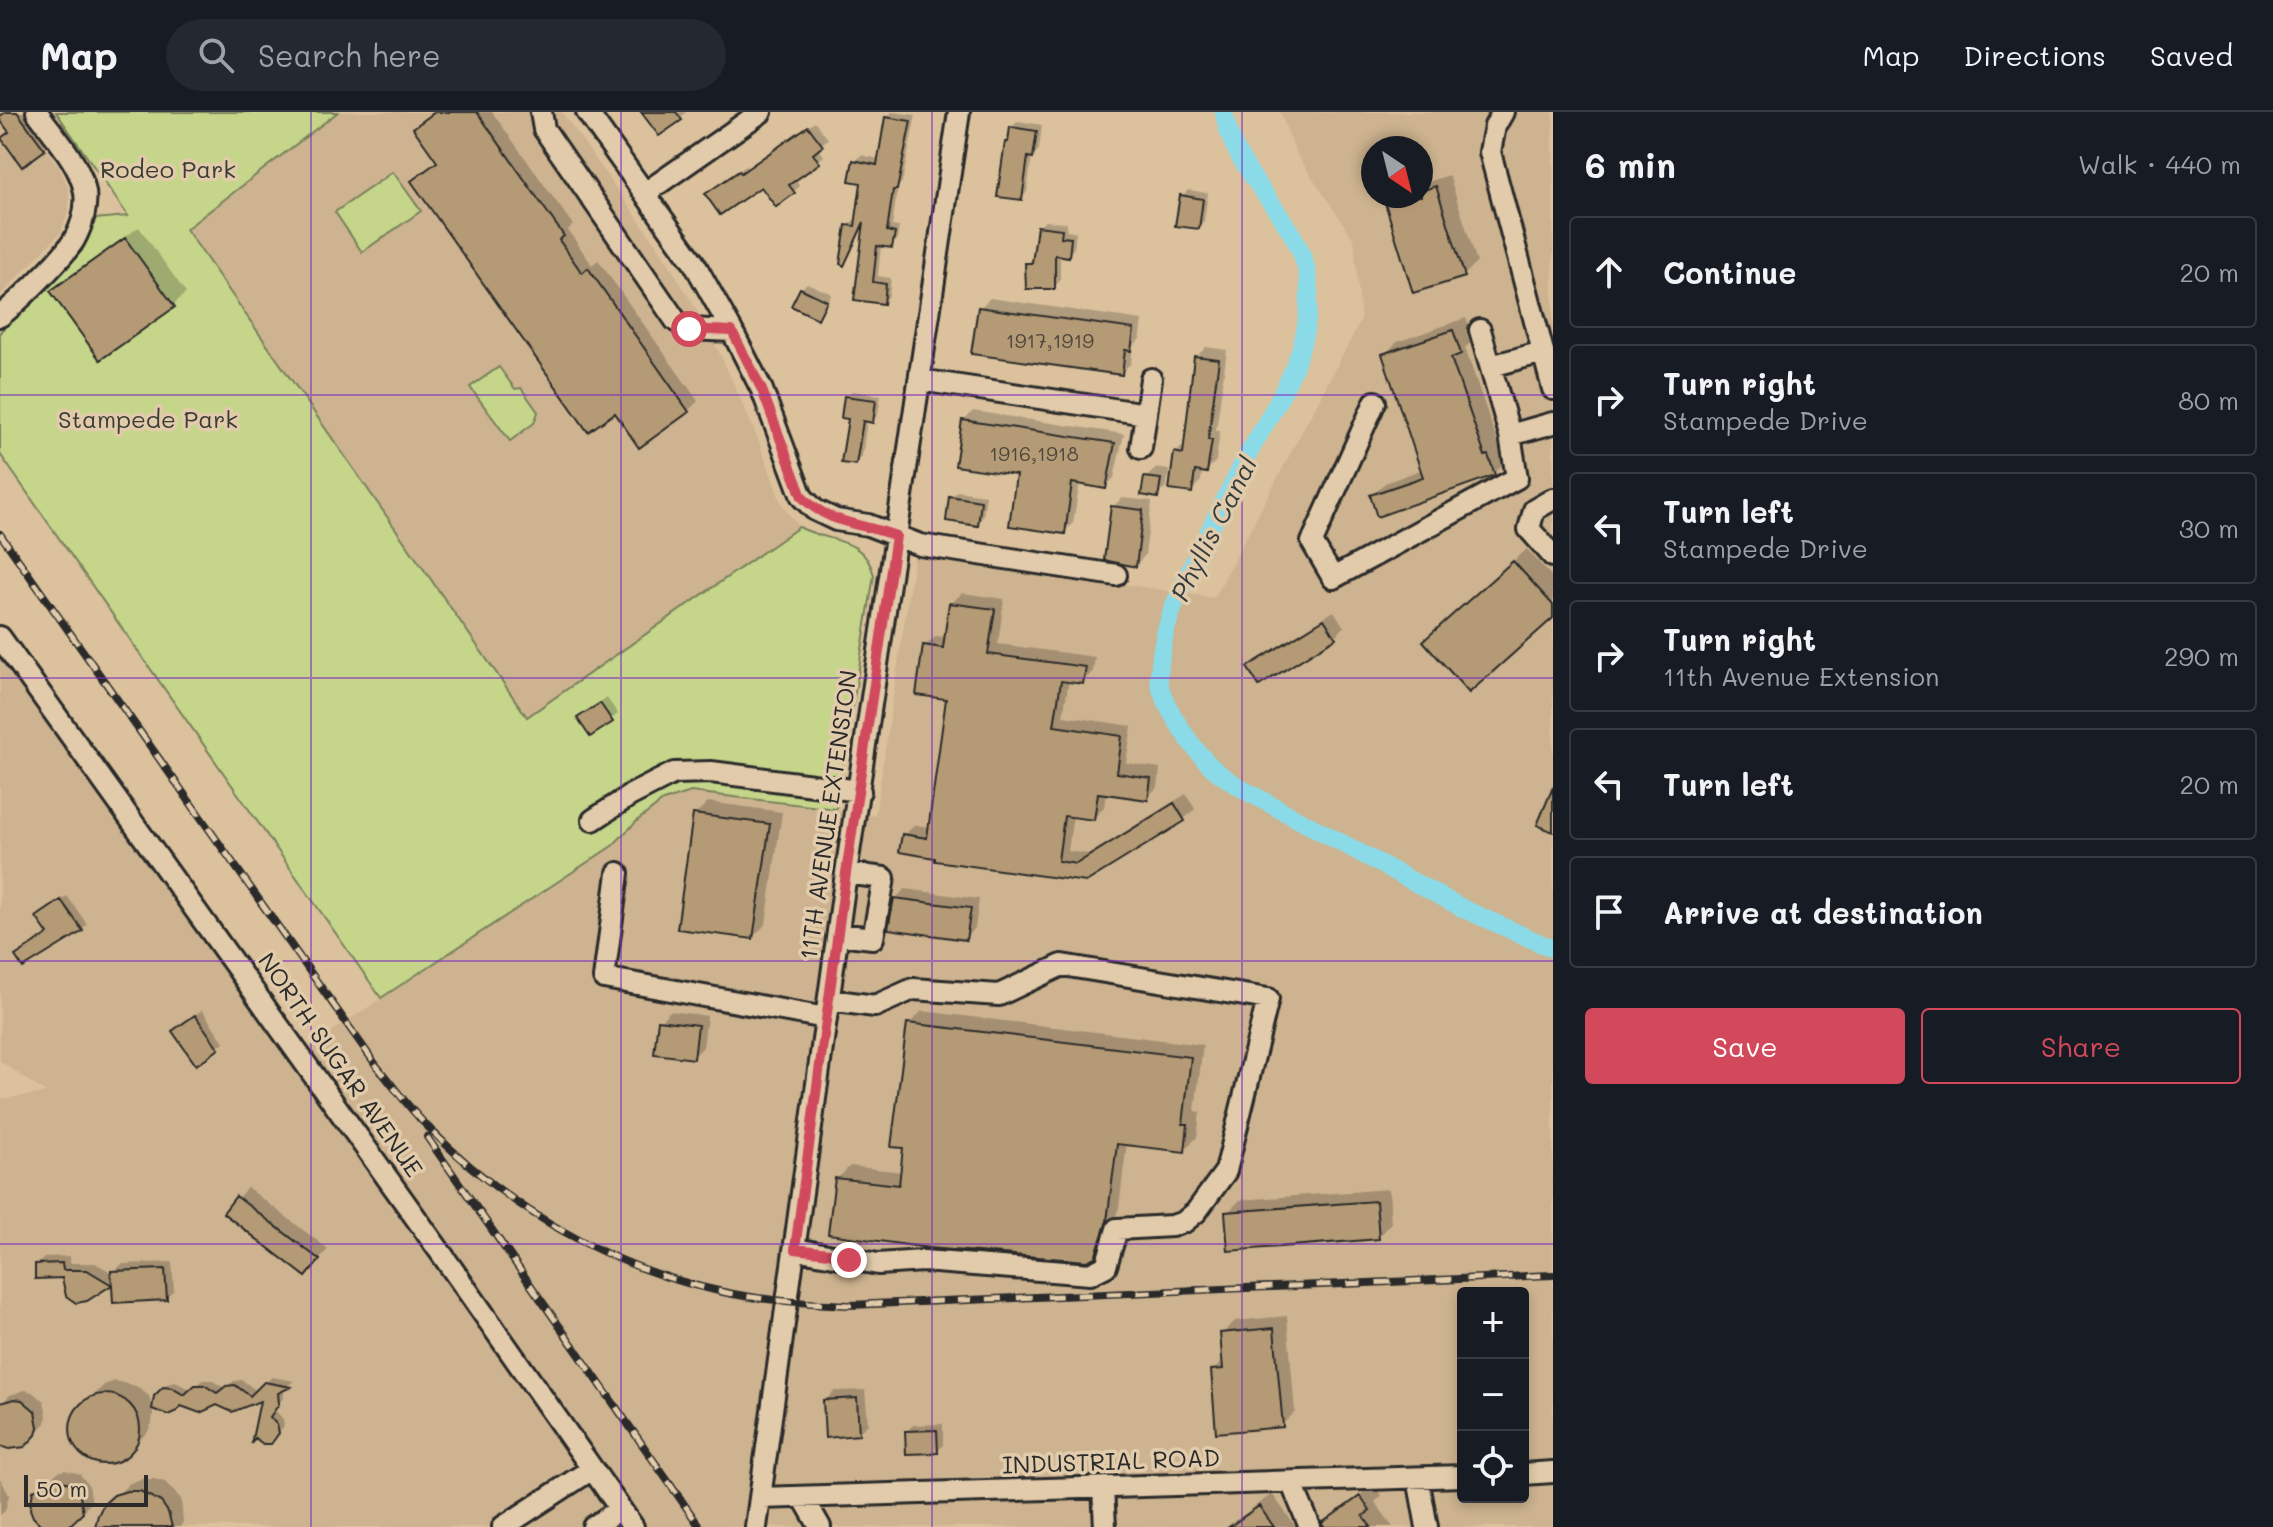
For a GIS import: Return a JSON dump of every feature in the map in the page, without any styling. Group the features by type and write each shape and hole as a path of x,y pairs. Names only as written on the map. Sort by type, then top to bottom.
{"street":[{"path":"6,311 73,241 84,216 85,192 76,168 37,112"},
{"path":"541,112 544,129 676,321 689,329 732,331"},
{"path":"587,112 694,263 762,390 802,497 815,510 836,520 868,525 920,545 1116,575"},
{"path":"645,193 761,112"},
{"name":"11TH AVENUE EXTENSION","path":"756,1527 846,873 959,112"},
{"path":"1503,112 1495,126 1490,152 1553,389"},
{"path":"1375,402 1312,542 1333,578 1517,478 1510,435 1480,330"},
{"path":"1491,366 1543,352"},
{"path":"1141,448 1151,379"},
{"path":"920,380 1146,414"},
{"path":"1510,435 1553,423"},
{"path":"1553,499 1534,510 1529,529 1553,556"},
{"name":"NORTH SUGAR AVENUE","path":"0,638 414,1215 633,1527"},
{"path":"593,820 631,795 674,773 711,772 860,791"},
{"path":"618,873 604,978 828,1009 875,1006 913,989 999,995 1062,965 1268,999 1226,1171 1196,1212 1184,1222 1172,1226 1117,1229 1102,1270 1090,1274 923,1261 878,1264 795,1249"},
{"path":"838,934 873,938 884,878 846,873"},
{"path":"503,1527 592,1469"},
{"path":"1529,1474 1553,1472"},
{"name":"INDUSTRIAL ROAD","path":"760,1498 1457,1476"},
{"path":"1418,1478 1427,1527"},
{"path":"1291,1482 1310,1527"},
{"path":"1103,1488 1105,1527"},
{"path":"803,1497 820,1527"},
{"path":"593,1527 620,1509"}],"shaded area":[{"path":"0,112 21,112 61,170 69,190 69,210 61,232 0,296"},
{"path":"338,112 562,112 663,254 696,309 723,360 758,439 782,505 799,527 527,718 186,229"},
{"path":"1280,112 1553,112 1553,1527 0,1527 0,1099 46,1093 0,1061 0,658 290,1059 612,846 663,801 691,792 875,816 915,552 1214,598 1361,320 1354,240 1296,153"}],"green space":[{"name":"Stampede Park","path":"56,112 338,112 186,229 527,717 799,527 844,542 862,553 874,575 836,809 691,792 663,801 612,846 381,998 0,454 0,332 82,251 95,219 128,216"},
{"path":"393,172 421,211 362,252 335,212"},
{"path":"499,367 515,389 521,388 538,412 534,423 510,441 470,387"}],"building":[{"path":"6,112 17,112 45,150 22,167 1,138 9,132 0,120"},
{"path":"435,112 477,112 564,236 559,240 582,273 588,268 689,412 639,448 615,413 588,432 411,181 437,162 413,128"},
{"path":"641,112 676,112 682,120 659,136"},
{"path":"885,117 911,121 897,190 893,190 887,231 895,233 892,248 877,246 873,282 886,284 884,304 854,300 864,222 844,266 840,264 846,225 855,226 861,183 849,181 853,160 877,165"},
{"path":"808,126 823,146 813,154 820,163 789,185 795,193 776,207 761,187 720,215 705,194"},
{"path":"1010,127 1037,131 1033,158 1028,157 1022,200 997,197"},
{"path":"1436,186 1465,277 1413,293 1387,208 1433,208 1433,187"},
{"path":"1180,195 1203,199 1199,229 1175,226"},
{"path":"1037,226 1062,229 1061,237 1071,238 1069,257 1055,255 1055,289 1026,289 1025,263 1032,263"},
{"path":"125,238 175,307 100,360 50,291"},
{"path":"800,288 827,301 818,319 791,306"},
{"path":"978,307 1134,329 1131,351 1125,350 1122,375 971,354"},
{"path":"1453,330 1461,354 1451,358 1485,456 1488,455 1495,475 1377,517 1370,495 1423,477 1382,354"},
{"path":"1194,356 1219,359 1208,440 1212,440 1207,473 1195,471 1192,493 1169,490 1174,452 1183,454"},
{"path":"844,396 876,400 873,423 863,421 856,465 841,463 848,419 841,418"},
{"path":"962,420 1115,443 1106,489 1072,483 1065,534 1009,526 1016,475 955,466"},
{"path":"1144,477 1161,479 1158,498 1141,495"},
{"path":"949,496 981,501 978,526 946,521"},
{"path":"1111,506 1143,510 1136,567 1104,560"},
{"path":"1513,561 1553,605 1553,618 1469,693 1423,641"},
{"path":"949,603 995,609 988,654 1086,667 1083,684 1061,681 1054,726 1122,736 1117,773 1151,778 1148,800 1098,793 1094,820 1064,816 1058,861 1076,864 1174,803 1185,821 1086,882 935,861 935,858 899,852 902,834 927,838 946,699 916,695 923,645 943,648"},
{"path":"1324,619 1336,638 1259,686 1247,667"},
{"path":"600,703 613,722 590,737 577,718"},
{"path":"1553,787 1553,832 1537,825"},
{"path":"693,814 770,824 753,939 677,929"},
{"path":"894,898 971,908 966,940 888,929"},
{"path":"61,900 83,931 23,968 15,956 48,934 36,917"},
{"path":"195,1015 219,1049 196,1065 172,1031"},
{"path":"658,1020 698,1025 694,1059 654,1054"},
{"path":"907,1023 1191,1057 1183,1124 1188,1124 1185,1152 1117,1144 1107,1221 1095,1257 1087,1261 929,1248 828,1234 835,1178 899,1185 903,1148 891,1147"},
{"path":"236,1196 320,1260 306,1277 223,1213"},
{"path":"1376,1201 1379,1239 1228,1251 1225,1212"},
{"path":"62,1263 63,1270 87,1270 112,1285 87,1301 76,1303 66,1296 62,1278 35,1279 35,1264"},
{"path":"165,1269 167,1300 113,1303 111,1271"},
{"path":"1274,1328 1283,1427 1216,1433 1211,1370 1223,1369 1220,1333"},
{"path":"264,1382 291,1387 278,1393 279,1404 270,1417 279,1433 271,1444 263,1444 255,1438 251,1444 260,1401 232,1412 217,1405 200,1413 181,1406 168,1415 152,1409 154,1396 163,1387 184,1395 195,1385 204,1385 217,1393 226,1386 235,1385 250,1396"},
{"path":"98,1394 112,1394 134,1409 140,1429 138,1442 130,1454 112,1464 98,1464 76,1449 70,1436 70,1422 85,1400"},
{"path":"857,1398 859,1435 825,1438 823,1400"},
{"path":"22,1400 35,1411 38,1427 36,1435 25,1447 9,1449 0,1446 0,1403"},
{"path":"937,1430 938,1453 906,1454 905,1431"},
{"path":"54,1479 70,1483 80,1496 83,1513 68,1527 43,1527 30,1509 33,1491"},
{"path":"140,1491 161,1502 172,1527 95,1527 104,1504 114,1495"},
{"path":"1360,1496 1370,1511 1363,1516 1371,1527 1323,1527 1322,1523"},
{"path":"1259,1506 1274,1527 1229,1527"}],"waterway":[{"name":"Phyllis Canal","path":"1224,112 1230,136 1241,159 1297,243 1309,290 1308,314 1290,378 1231,486 1174,606 1161,652 1159,680 1162,693 1181,729 1198,752 1217,772 1244,790 1464,909 1553,949"}],"railway":[{"path":"0,534 381,1072"},
{"path":"375,1064 419,1118 457,1155 491,1183 562,1231 640,1267 739,1295 849,1305 1553,1275"},
{"path":"427,1137 700,1527"}],"route":[{"path":"689,329 732,331 762,390 802,497 815,510 836,520 868,525 896,536 795,1249 829,1253 849,1260"}],"park label":[{"name":"Rodeo Park","path":"168,170"}]}
